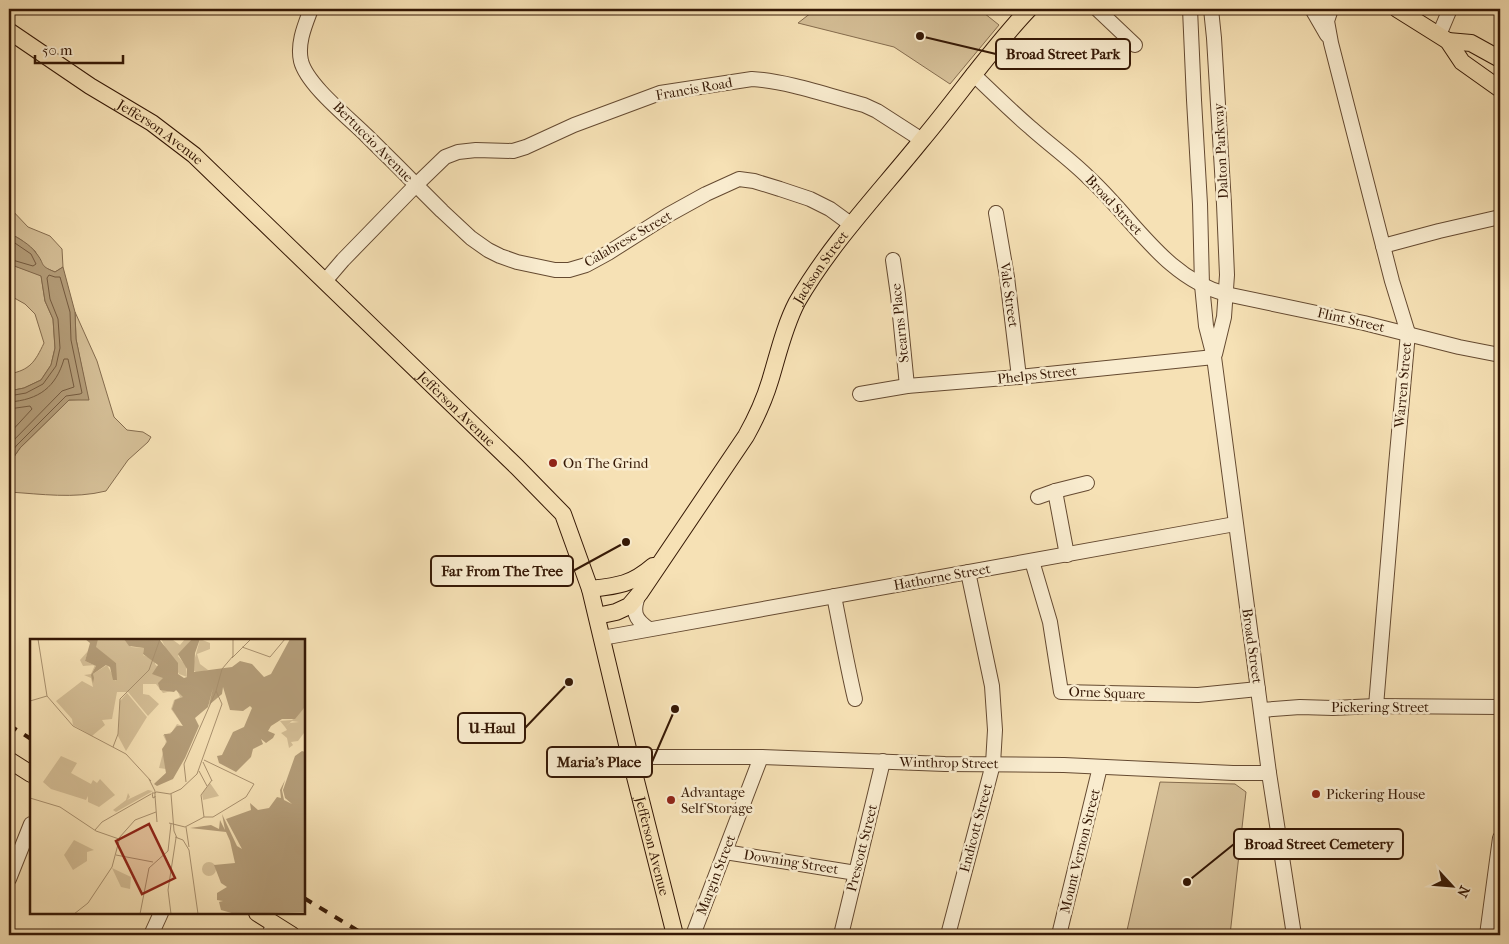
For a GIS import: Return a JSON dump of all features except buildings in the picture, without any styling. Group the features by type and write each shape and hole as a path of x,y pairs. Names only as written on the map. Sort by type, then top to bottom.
{"main road":[{"name":"Jackson Street","path":"597,616 616,612 629,606 640,593 746,436 756,418 764,399 787,324 796,304 821,265 973,74 1029,9"},
{"path":"1397,9 1444,38 1471,44 1500,59"},
{"name":"Jefferson Avenue","path":"9,31 90,86 152,123 173,138 325,281 563,514 590,589 675,935"},
{"path":"1444,38 1462,62 1500,89"},
{"name":"Jackson Street","path":"590,589 630,582 644,574 664,556"},
{"path":"9,760 30,773"},
{"path":"258,914 271,929 292,935"}],"street":[{"name":"Bertuccio Avenue","path":"311,9 303,31 300,47 301,62 308,76 338,109 416,185 325,281"},
{"path":"1097,9 1135,45"},
{"name":"Dalton Parkway","path":"1190,9 1200,204 1202,285"},
{"name":"Dalton Parkway","path":"1211,9 1224,204 1226,294"},
{"name":"Warren Street","path":"1312,9 1331,42"},
{"name":"Warren Street","path":"1331,9 1327,21 1331,42 1383,246 1408,333 1376,706"},
{"path":"1444,38 1450,9"},
{"name":"Broad Street","path":"973,74 1030,127 1090,178 1160,254 1187,277 1202,285 1206,326 1214,357 1268,774 1294,935"},
{"name":"Francis Road","path":"416,185 446,156 458,152 476,150 513,151 574,125 652,96 680,89 752,78 764,79 864,106 877,111 922,140"},
{"name":"Calabrese Street","path":"416,185 471,238 488,250 517,262 554,270 569,270 586,265 668,215 706,194 739,179 754,181 810,199 830,209 852,225"},
{"name":"Vale Street","path":"996,213 1007,277 1020,377"},
{"path":"1383,246 1500,218"},
{"name":"Stearns Place","path":"892,260 898,295 906,386"},
{"name":"Flint Street","path":"1202,285 1226,294 1338,317 1459,347 1500,355"},
{"name":"Broad Street","path":"1214,357 1224,317 1226,294"},
{"name":"Phelps Street","path":"860,394 906,386 1020,377 1214,357"},
{"path":"1038,498 1055,491 1087,483"},
{"path":"1055,491 1067,555"},
{"name":"Hathorne Street","path":"602,638 1235,524"},
{"name":"Orne Square","path":"1032,561 1050,622 1061,692 1198,695 1258,689"},
{"name":"Endicott Street","path":"948,935 993,764 992,686 968,572"},
{"path":"640,593 635,610 641,624 649,629"},
{"path":"834,596 846,665 855,699"},
{"name":"Pickering Street","path":"1261,710 1300,707 1376,706 1500,707"},
{"name":"Winthrop Street","path":"630,757 883,761 1268,774"},
{"name":"Margin Street","path":"693,935 761,758"},
{"name":"Prescott Street","path":"841,935 883,761"},
{"name":"Mount Vernon Street","path":"1059,935 1100,767"},
{"path":"9,879 30,826"},
{"path":"1487,935 1500,838"},
{"name":"Downing Street","path":"725,852 856,873"},
{"path":"151,935 161,914"}],"shaded area":[{"path":"816,9 979,9 999,25 950,84 894,47 798,23"},
{"path":"9,207 28,227 50,236 62,249 63,267 55,272 43,267 35,251 9,233"},
{"path":"9,264 41,275 45,301 53,319 55,348 51,365 41,380 24,388 9,391 9,374 22,370 31,364 44,343 35,314 25,304 9,295"},
{"path":"75,312 97,361 114,417 127,430 143,432 151,437 128,460 106,491 82,495 45,495 9,492 9,464 20,448 69,400 88,399 76,339"},
{"path":"1160,782 1235,784 1246,792 1230,935 1126,935"}],"water":[{"path":"9,233 31,247 46,268 55,272 63,267 75,312 76,339 89,400 69,400 20,448 9,464 9,391 24,388 41,380 51,365 55,348 53,319 45,301 41,276 9,264"}],"railway":[{"path":"9,725 30,738"},
{"path":"305,899 365,935"}],"place":[{"name":"Broad Street Park","path":"920,36"},
{"name":"On The Grind","path":"553,463"},
{"name":"Far From The Tree","path":"626,542"},
{"name":"U-Haul","path":"569,682"},
{"name":"Maria's Place","path":"675,709"},
{"name":"Pickering House","path":"1316,794"},
{"name":"Advantage Self Storage","path":"671,800"},
{"name":"Broad Street Cemetery","path":"1187,882"}]}
